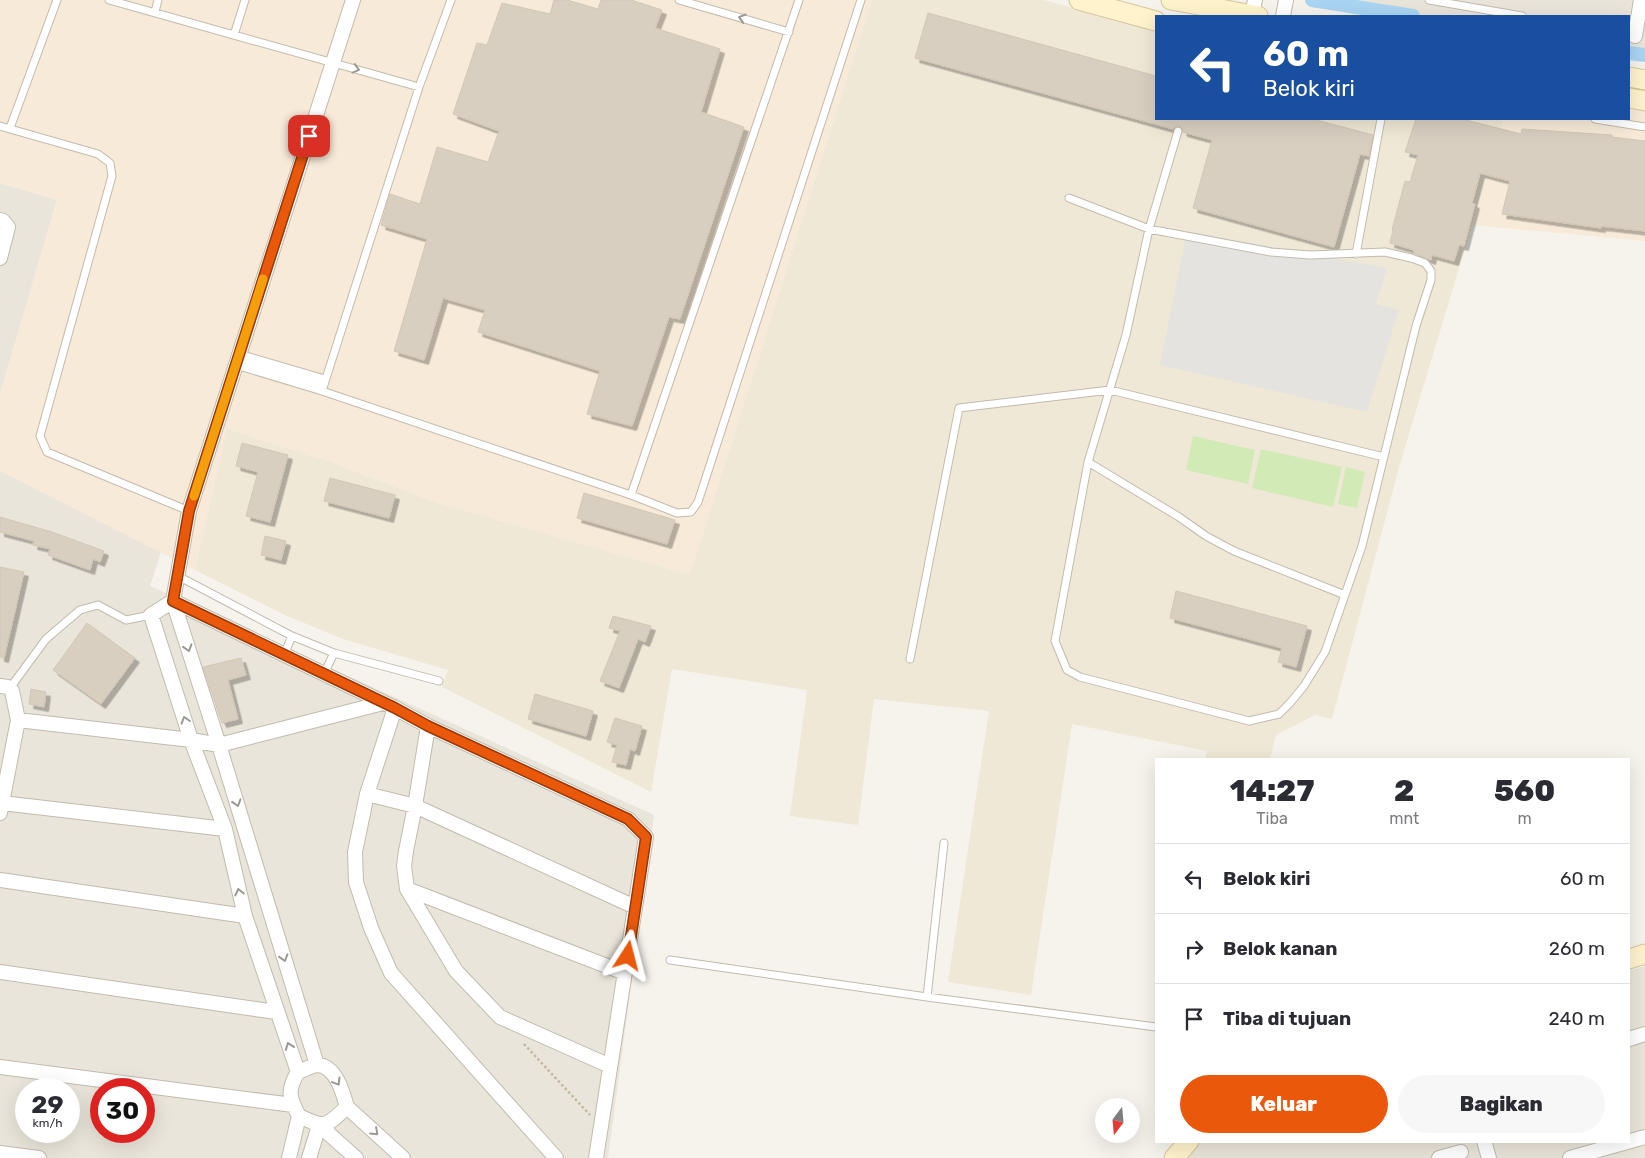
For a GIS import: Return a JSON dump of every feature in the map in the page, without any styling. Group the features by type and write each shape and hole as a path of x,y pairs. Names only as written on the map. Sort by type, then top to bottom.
{"main road":[{"path":"1079,0 1155,21"},
{"path":"1171,0 1255,8"},
{"path":"1630,77 1645,80"},
{"path":"1630,98 1645,101"},
{"path":"1630,959 1645,954"},
{"path":"1174,1158 1187,1143"}],"street":[{"path":"317,1065 173,601 189,511 352,0"},
{"path":"1634,38 1641,0"},
{"path":"1284,15 1286,1"},
{"path":"0,220 8,227 0,254"},
{"path":"173,601 151,615 191,740 225,829 245,916 276,1012 298,1072"},
{"path":"173,601 389,705 428,726 628,819 646,837 596,1158"},
{"path":"5,687 14,698 18,720 1,808 225,829"},
{"path":"18,720 191,740 219,746 389,705"},
{"path":"389,705 355,852 356,882 371,928 391,974 556,1158"},
{"path":"428,726 404,866 407,889 456,971 500,1017 610,1066"},
{"path":"367,794 415,806 635,907"},
{"path":"0,880 245,916"},
{"path":"407,889 625,973"},
{"path":"0,972 276,1012"},
{"path":"1630,1039 1645,1034"},
{"path":"289,1158 296,1110 290,1094 291,1083 298,1072 317,1065 328,1068 337,1080 347,1106 403,1158"},
{"path":"0,1067 296,1110 322,1125 329,1134 356,1158"},
{"path":"309,1158 322,1125 333,1120 347,1106"},
{"path":"1630,1141 1645,1137"},
{"path":"1485,1143 1489,1158"},
{"path":"1570,1158 1624,1143"},
{"path":"1440,1158 1461,1150"},
{"path":"0,1153 39,1158"}],"lane":[{"path":"10,128 57,0"},
{"path":"109,0 419,87"},
{"path":"155,12 158,0"},
{"path":"234,35 245,0"},
{"path":"324,385 419,87 451,0"},
{"path":"679,0 789,32"},
{"path":"631,495 799,0"},
{"path":"237,360 324,385 677,513 691,512 698,502 861,0"},
{"path":"1429,0 1516,15"},
{"path":"1476,15 1477,8"},
{"path":"1356,254 1381,120"},
{"path":"1601,120 1645,127"},
{"path":"0,126 98,154 110,163 112,176 40,436 47,452 189,511"},
{"path":"1069,198 1149,229 1271,252 1310,255 1385,252 1425,263 1431,271 1362,546 1345,596 1325,652 1304,686 1279,714 1249,720 1080,677 1067,670 1055,641 1088,462 1126,335 1149,229 1178,131"},
{"path":"237,360 324,385"},
{"path":"910,659 959,408 1110,390 1384,456"},
{"path":"1088,462 1179,517 1206,536 1234,551 1345,596"},
{"path":"178,576 292,636 334,653 439,680"},
{"path":"5,687 46,639 80,610 98,605 126,620 151,615"},
{"path":"284,655 292,636"},
{"path":"324,674 334,653"},
{"path":"926,998 944,843"},
{"path":"670,960 926,998 1155,1027"}],"path":[{"path":"520,1038 600,1125"}],"shaded area":[{"path":"0,0 872,0 690,575 437,503 333,463 227,429 195,570 0,471 0,394 57,200 0,183"},
{"path":"872,0 1044,0 1117,20 1155,27 1155,120 1504,120 1400,464 1332,719 1315,715 1276,735 1270,758 1205,758 1207,751 1072,724 1031,995 948,982 989,711 874,699 858,825 790,816 807,690 672,669 651,792 442,687 448,670 343,639 285,615 195,570 227,429 333,463 437,503 690,575"},
{"path":"1309,0 1645,0 1645,60 1630,58 1630,15 1393,15"},
{"path":"1630,109 1645,111 1645,241 1472,225 1504,120 1630,120"},
{"path":"0,183 57,200 0,394"},
{"path":"1187,231 1387,268 1376,304 1399,310 1367,412 1160,365"},
{"path":"0,471 161,552 150,586 654,815 608,1158 0,1158"},
{"path":"1645,966 1645,1158 1187,1158 1198,1143 1630,1143 1630,971"}],"green space":[{"path":"1193,436 1255,450 1248,484 1186,470"},
{"path":"1261,449 1342,467 1333,507 1252,488"},
{"path":"1346,467 1365,472 1357,508 1338,504"}],"building":[{"path":"554,0 567,0 598,9 601,0 631,0 662,10 655,28 720,49 701,112 744,127 680,319 669,317 632,426 587,414 600,371 478,332 485,310 443,298 424,360 394,351 427,239 381,225 390,194 420,204 437,147 488,162 499,131 453,114 477,43 487,45 502,3 550,14"},
{"path":"928,13 1155,76 1155,120 1317,120 1373,135 1369,156 1360,154 1334,247 1193,208 1212,140 1183,132 1179,126 1173,129 915,58"},
{"path":"1416,120 1466,120 1521,134 1522,129 1612,135 1612,137 1645,141 1645,231 1601,226 1601,228 1502,214 1510,181 1480,173 1472,203 1475,204 1464,246 1459,245 1454,261 1432,255 1431,260 1414,253 1414,250 1390,243 1405,181 1410,182 1418,155 1405,152"},
{"path":"242,443 288,455 270,522 246,516 258,472 236,466"},
{"path":"330,478 395,495 389,518 324,501"},
{"path":"584,493 675,520 667,544 577,518"},
{"path":"0,517 52,532 104,551 100,562 93,559 90,570 48,555 50,549 33,545 34,541 0,532"},
{"path":"265,536 286,541 281,560 261,555"},
{"path":"0,567 24,572 4,658 0,657"},
{"path":"1176,591 1307,626 1296,667 1278,662 1282,648 1170,618"},
{"path":"613,616 651,626 645,642 638,639 619,688 600,681 620,631 609,628"},
{"path":"87,623 135,658 101,704 53,670"},
{"path":"241,658 246,675 228,680 238,719 222,723 203,667"},
{"path":"31,689 46,692 44,707 29,704"},
{"path":"535,694 593,711 586,736 528,719"},
{"path":"615,718 642,726 635,751 630,749 626,765 612,762 617,745 607,742"}],"waterway":[{"path":"1312,0 1407,15"},
{"path":"1630,53 1645,55"}],"slow traffic":[{"path":"194,496 263,279"}],"route":[{"path":"309,136 189,511 173,601 395,708 428,726 628,819 646,837 628,956"}]}
